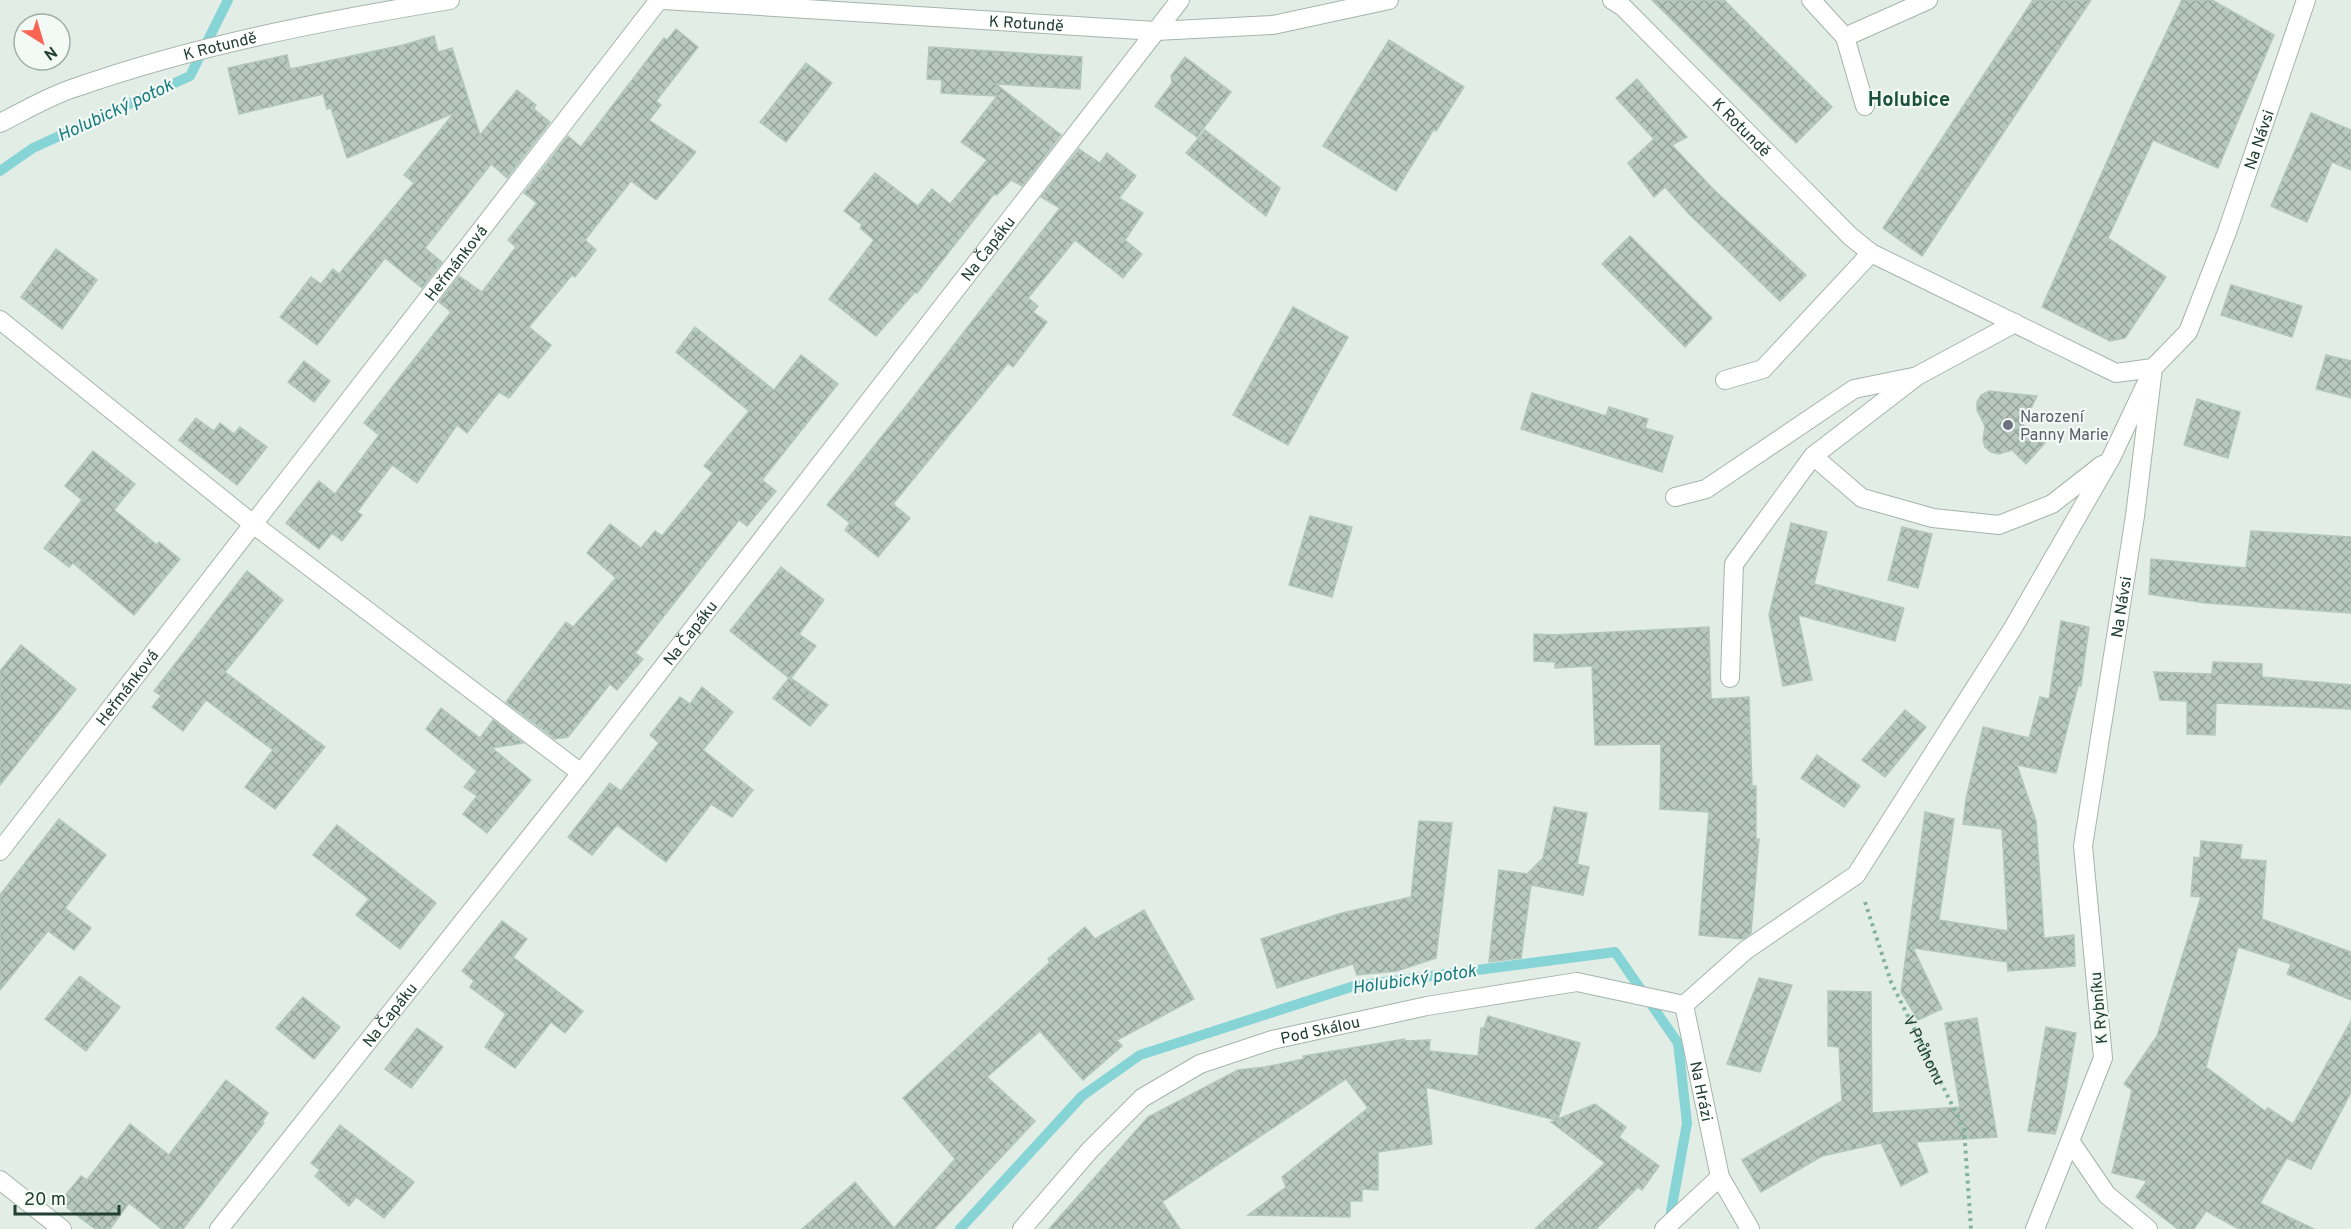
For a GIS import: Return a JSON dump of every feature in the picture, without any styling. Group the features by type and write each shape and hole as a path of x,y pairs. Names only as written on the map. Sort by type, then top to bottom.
{"street":[{"name":"K Rotundě","path":"0,123 72,88 216,45 345,18 450,0"},
{"name":"K Rotundě","path":"661,0 1156,30 1273,25 1389,0"},
{"name":"Heřmánková","path":"0,851 661,0"},
{"name":"Na Čapáku","path":"219,1229 581,773 1180,0"},
{"name":"K Rotundě","path":"1612,0 1623,7 1850,236 1871,253"},
{"path":"1812,0 1845,38 1864,106"},
{"path":"1845,38 1928,0"},
{"name":"Na Návsi","path":"1856,875 2013,628 2111,458 2153,368 2188,332 2227,232 2306,0"},
{"path":"1725,380 1763,369 1871,253 2116,373 2153,368"},
{"path":"0,320 253,524 581,773"},
{"path":"1730,678 1734,564 1813,456 1917,376 2015,323"},
{"name":"Na Návsi","path":"2083,846 2135,516 2153,368"},
{"path":"1675,497 1706,489 1854,389 1917,376"},
{"name":"Na Návsi","path":"1813,456 1862,498 1933,518 1999,525 2052,504 2111,458"},
{"name":"K Rybníku","path":"2035,1229 2103,1058 2083,846"},
{"path":"1684,1005 1746,950 1856,875"},
{"name":"Pod Skálou","path":"1022,1229 1090,1150 1142,1098 1200,1064 1272,1040 1405,1011 1577,982 1684,1005"},
{"name":"Na Hrázi","path":"1684,1005 1720,1177 1750,1229"},
{"path":"2070,1141 2106,1195 2148,1229"},
{"path":"1664,1229 1720,1177"},
{"path":"0,1180 62,1229"}],"path":[{"name":"V Průhonu","path":"1856,875 1891,982 1964,1129 1971,1229"}],"building":[{"path":"1652,0 1724,0 1832,107 1796,143"},
{"path":"2033,0 2091,0 1922,256 1883,228"},
{"path":"2182,0 2212,0 2274,35 2218,168 2153,140 2108,238 2166,277 2125,338 2110,341 2042,307"},
{"path":"676,29 698,47 656,101 661,105 649,120 696,152 656,200 631,181 585,240 596,250 575,277 572,275 529,327 551,345 509,398 499,392 467,433 457,425 417,483 392,465 357,512 362,515 342,541 332,533 319,549 286,523 319,481 335,494 379,435 364,423 451,312 439,302 459,276 482,292 516,247 508,240 537,203 524,193 568,136 581,147 664,38 667,40"},
{"path":"434,36 438,52 452,48 480,135 517,90 536,105 534,109 550,122 507,178 491,164 425,248 442,262 422,288 385,258 317,345 280,317 311,277 321,284 333,269 339,274 414,183 404,175 454,113 347,158 331,108 327,109 323,94 239,114 228,68 287,55 290,69 403,45"},
{"path":"1389,40 1464,87 1436,131 1434,129 1396,191 1323,146"},
{"path":"929,47 1082,57 1080,89 996,84 1061,135 1022,186 1011,180 997,195 994,194 917,293 915,292 876,336 829,299 874,240 860,228 862,225 844,211 875,173 918,206 932,189 950,204 987,160 961,142 997,96 941,93 942,80 927,79"},
{"path":"1185,57 1231,92 1197,137 1155,106 1172,83 1171,76"},
{"path":"806,63 832,83 786,142 760,122"},
{"path":"1637,79 1687,137 1672,145 1713,189 1806,275 1780,301 1689,214 1665,187 1654,197 1628,163 1654,139 1616,98"},
{"path":"2311,113 2351,130 2351,170 2332,162 2307,222 2271,206"},
{"path":"1205,130 1280,188 1266,216 1186,153"},
{"path":"1079,149 1100,163 1107,153 1136,176 1119,198 1143,213 1125,240 1142,254 1123,278 1075,240 1028,298 1038,306 1033,312 1047,322 1013,367 1008,363 893,504 910,518 878,557 845,530 850,523 827,505 1060,208 1041,197"},
{"path":"1630,236 1712,318 1685,347 1602,264"},
{"path":"56,249 97,280 62,329 21,297"},
{"path":"2231,285 2302,306 2292,337 2221,315"},
{"path":"1293,307 1348,337 1288,445 1233,415"},
{"path":"695,327 774,390 801,355 838,384 762,480 776,491 747,526 739,520 635,653 643,659 617,690 610,684 568,737 555,739 506,702 566,622 573,627 616,578 587,553 610,524 641,548 655,531 662,536 713,473 704,466 749,411 676,352"},
{"path":"2326,355 2351,361 2351,398 2316,389"},
{"path":"304,361 330,381 314,402 288,382"},
{"name":"Narození Panny Marie","path":"1989,391 2037,396 2023,425 2045,443 2026,464 2012,450 1999,454 1985,447 1983,440 1985,426 1977,410 1977,402 1981,395"},
{"path":"1532,393 1606,416 1609,407 1648,419 1645,428 1673,436 1662,472 1521,429"},
{"path":"2197,399 2240,412 2228,458 2184,445"},
{"path":"196,418 214,431 220,423 234,434 240,427 267,447 237,485 179,440"},
{"path":"93,451 135,484 114,510 157,545 159,542 180,559 134,615 73,563 69,567 44,548 82,500 65,486"},
{"path":"1310,516 1352,527 1332,597 1289,585"},
{"path":"1791,523 1827,532 1814,584 1904,608 1895,641 1798,615 1812,680 1783,686 1769,615"},
{"path":"1902,527 1932,534 1918,588 1888,580"},
{"path":"2251,531 2351,537 2351,613 2205,603 2149,594 2151,559 2246,568"},
{"path":"781,567 824,600 799,634 816,646 791,678 828,705 810,726 773,698 789,678 730,631"},
{"path":"247,571 283,600 225,672 325,747 275,809 245,787 273,750 206,700 183,731 152,707 161,696 154,691"},
{"path":"2061,621 2089,627 2081,686 2078,686 2056,773 2017,765 2036,821 2044,938 2074,935 2075,966 2008,971 2007,962 1913,948 1942,1009 1918,1020 1901,992 1925,812 1954,819 1939,920 2008,931 2002,829 1963,824 1966,799 1983,727 2029,738 2040,697 2049,699"},
{"path":"1709,627 1711,699 1749,697 1752,786 1756,786 1756,839 1759,839 1751,933 1743,939 1699,935 1709,812 1660,809 1661,744 1595,745 1592,666 1555,668 1555,662 1534,661 1534,634 1555,635"},
{"path":"21,645 76,689 0,785 0,671"},
{"path":"2213,662 2262,664 2262,677 2351,685 2351,709 2216,703 2215,735 2187,734 2187,701 2160,700 2154,672 2212,674"},
{"path":"702,687 733,712 703,750 753,790 732,817 711,804 666,862 617,825 592,855 568,837 610,783 621,791 659,743 650,735 680,697 690,704"},
{"path":"441,708 480,738 493,720 523,743 492,748 531,780 487,833 463,814 477,796 464,787 477,771 426,729"},
{"path":"1905,710 1926,727 1885,777 1862,760"},
{"path":"1817,755 1860,786 1844,807 1801,778"},
{"path":"1554,807 1587,813 1577,864 1589,867 1583,895 1531,885 1521,958 1489,962 1499,870 1527,874 1543,858"},
{"path":"59,819 106,855 65,908 91,928 74,950 48,931 0,990 0,895"},
{"path":"1419,821 1452,823 1436,958 1397,971 1357,975 1353,964 1277,988 1261,939 1342,913 1411,897"},
{"path":"337,825 436,903 400,949 356,915 369,899 313,855"},
{"path":"2201,841 2242,845 2240,859 2266,861 2262,919 2351,952 2351,1000 2287,974 2291,964 2238,947 2206,1067 2265,1111 2268,1108 2293,1124 2351,1021 2351,1092 2311,1169 2287,1158 2260,1203 2314,1229 2239,1229 2206,1211 2194,1229 2178,1229 2136,1197 2147,1181 2112,1173 2132,1090 2124,1084 2157,1036 2201,897 2191,896 2194,857 2200,858"},
{"path":"1144,910 1194,999 1117,1040 1122,1046 1083,1080 1040,1031 987,1077 1035,1121 934,1229 802,1229 855,1182 894,1228 955,1159 903,1098 1050,962 1048,959 1085,927 1095,939"},
{"path":"502,921 527,939 513,957 583,1011 565,1033 551,1022 515,1068 485,1047 506,1014 470,987 474,981 462,971"},
{"path":"80,976 120,1007 86,1051 45,1019"},
{"path":"1759,978 1792,985 1760,1072 1727,1064"},
{"path":"1828,991 1871,992 1872,1113 1960,1107 1945,1023 1977,1018 1997,1137 1916,1142 1928,1172 1901,1186 1881,1143 1822,1156 1761,1192 1742,1160 1842,1101 1839,1047 1828,1046"},
{"path":"303,997 340,1027 314,1059 276,1028"},
{"path":"1488,1016 1580,1043 1558,1119 1595,1104 1626,1127 1619,1137 1659,1166 1642,1190 1638,1187 1596,1229 1535,1229 1605,1163 1551,1122 1556,1120 1426,1087 1432,1144 1378,1152 1378,1190 1362,1189 1362,1201 1350,1201 1350,1217 1248,1215 1286,1187 1282,1177 1368,1108 1346,1079 1162,1202 1180,1229 1049,1229 1148,1117 1238,1070 1265,1067 1304,1059 1303,1056 1405,1039 1402,1041 1430,1040 1429,1051 1478,1056 1481,1028 1484,1028"},
{"path":"2046,1027 2076,1033 2062,1110 2055,1134 2028,1131"},
{"path":"417,1028 443,1047 411,1088 385,1069"},
{"path":"226,1080 268,1113 262,1122 264,1123 183,1229 162,1229 129,1203 110,1229 95,1229 60,1202 81,1176 87,1180 130,1124 169,1155"},
{"path":"340,1125 414,1182 384,1218 356,1197 349,1206 315,1176 320,1170 311,1163"}],"waterway":[{"name":"Holubický potok","path":"0,171 33,148 190,76 228,0"},
{"name":"Holubický potok","path":"960,1229 1082,1096 1140,1055 1354,986 1615,952 1678,1043 1687,1123 1669,1223"}],"place":[{"name":"Narození Panny Marie","path":"2008,425"}],"district":[{"name":"Holubice","path":"1909,99"}]}
